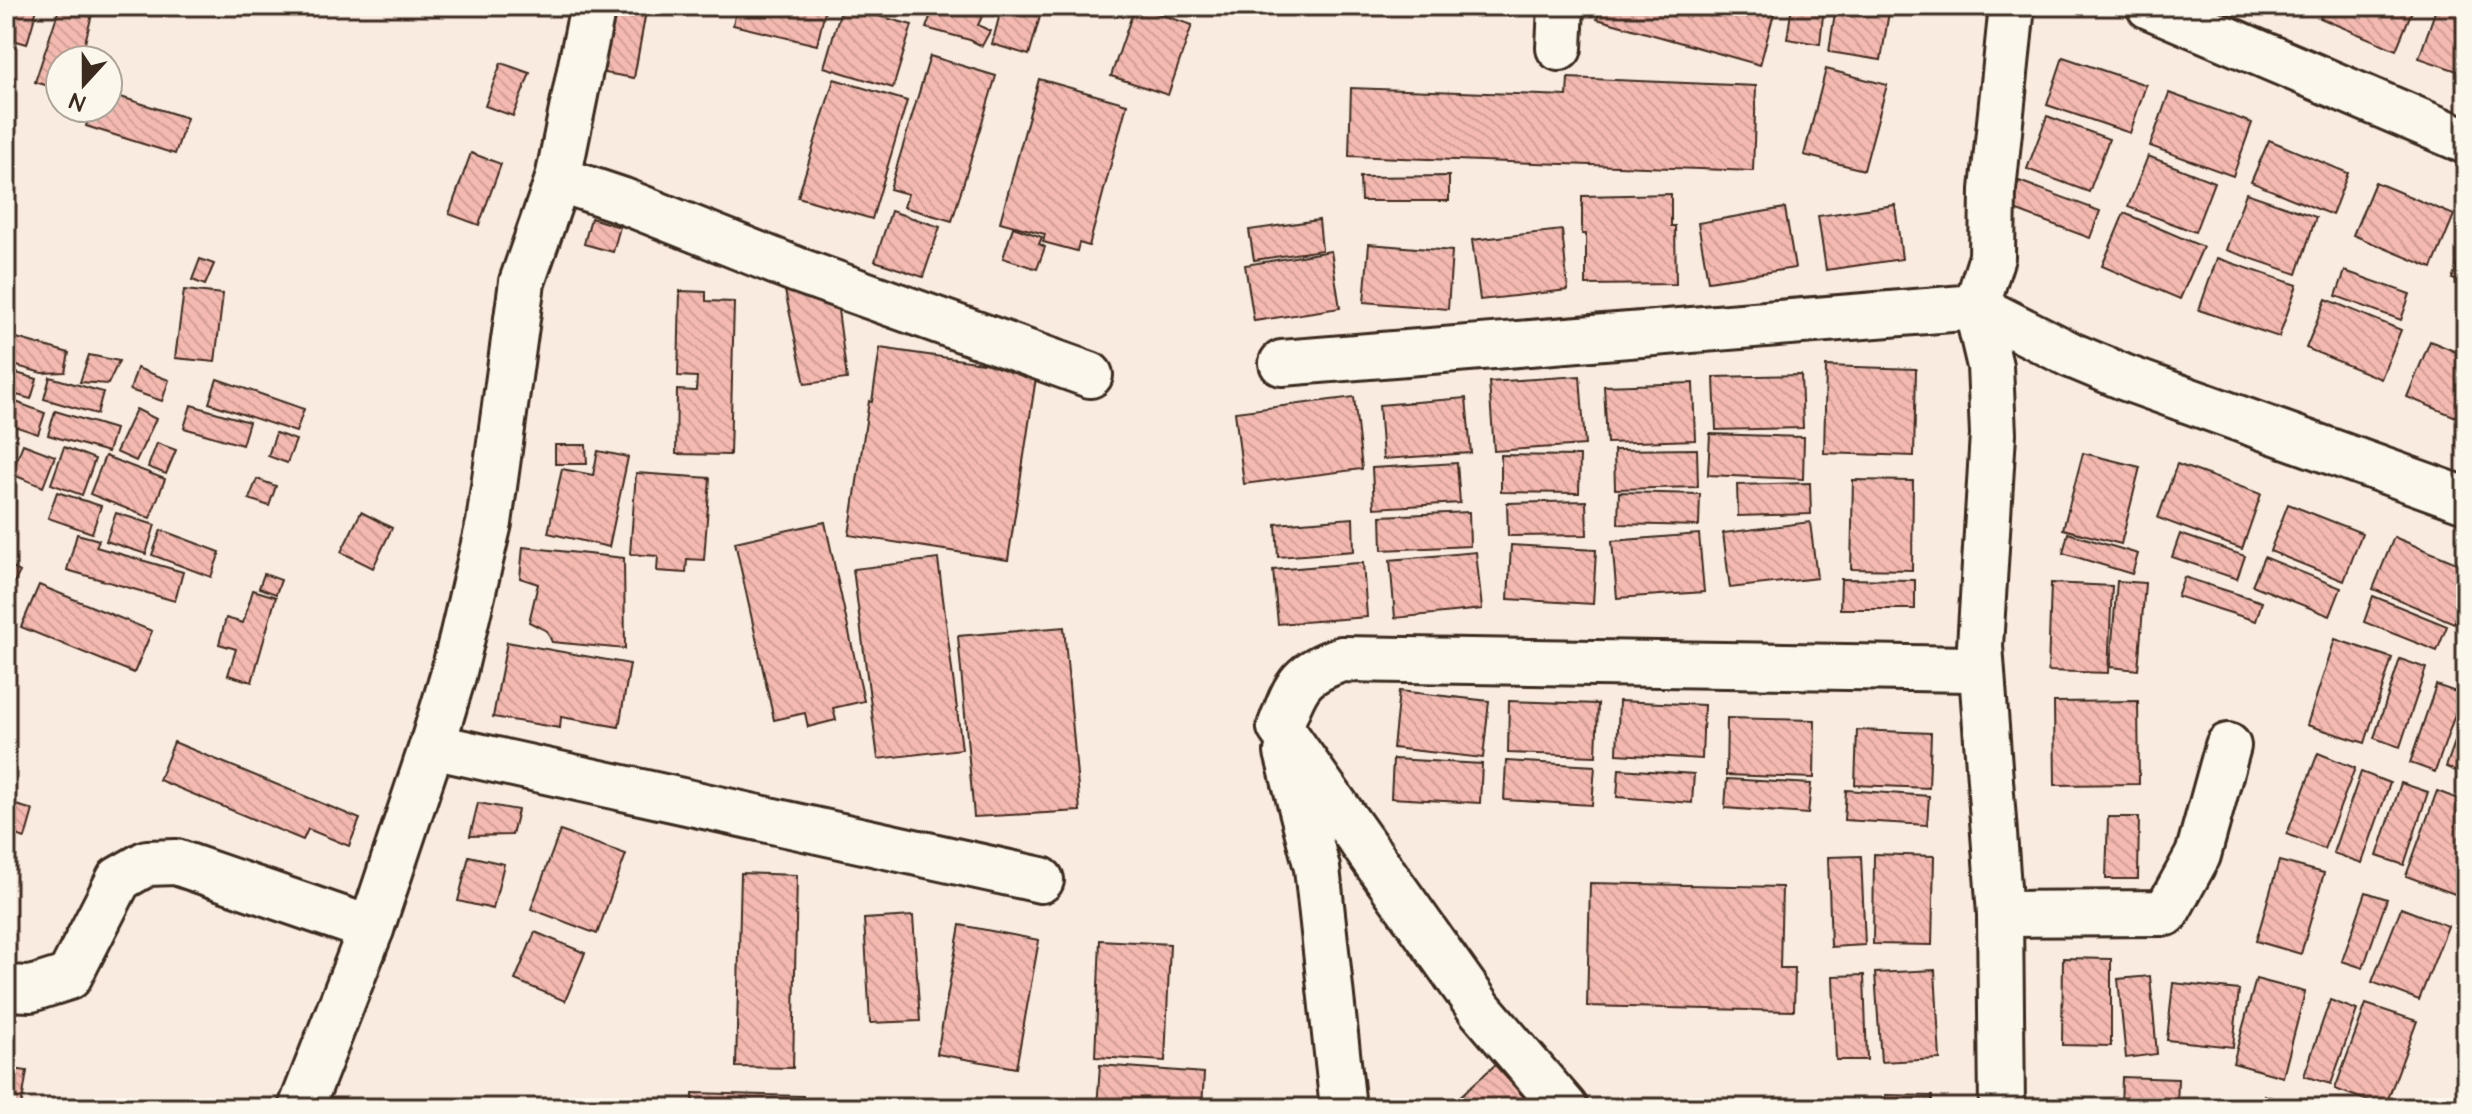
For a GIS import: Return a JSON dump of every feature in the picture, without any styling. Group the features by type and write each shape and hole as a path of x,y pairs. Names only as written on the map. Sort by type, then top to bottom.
{"street":[{"path":"301,1108 371,929 432,746 470,607 489,523 522,282 558,179 593,6"},
{"path":"2002,1108 2000,914 1980,646 1993,434 1990,366 1976,307 1992,257 1993,190 2012,6"},
{"path":"2149,6 2466,141"},
{"path":"558,179 621,200 797,270 1090,375"},
{"path":"1282,363 1976,307 2071,355 2126,378 2466,500"},
{"path":"1343,1108 1317,868 1280,727 1295,688 1316,668 1342,659 1971,669 1981,665"},
{"path":"1280,727 1480,1009 1565,1108"},
{"path":"432,746 1041,880"},
{"path":"2000,914 2166,913 2198,855 2228,746"},
{"path":"6,988 31,989 69,977 119,879 147,863 176,862 371,929"}],"building":[{"path":"6,6 37,9 27,44 6,38"},
{"path":"60,6 94,6 85,44 48,44"},
{"path":"611,6 647,6 634,78 599,72"},
{"path":"737,6 826,6 817,45 733,25"},
{"path":"842,6 912,25 893,88 824,67"},
{"path":"892,6 924,6 920,16"},
{"path":"934,6 987,6 978,25 990,31 982,46 926,28"},
{"path":"1002,6 1043,6 1029,55 992,44"},
{"path":"1135,6 1192,25 1168,95 1111,76"},
{"path":"1601,6 1776,6 1760,65 1597,19"},
{"path":"1792,6 1824,6 1820,44 1787,39"},
{"path":"1836,6 1890,6 1881,60 1829,52"},
{"path":"2324,6 2414,6 2396,50 2320,18"},
{"path":"2437,6 2452,6 2466,11 2466,74 2419,58"},
{"path":"44,55 44,85 35,82"},
{"path":"930,56 996,76 952,221 904,207 908,194 890,189"},
{"path":"2063,57 2146,85 2130,133 2047,105"},
{"path":"501,63 530,73 513,116 485,106"},
{"path":"1826,69 1887,85 1864,170 1804,155"},
{"path":"1568,78 1756,86 1753,171 1349,156 1351,88 1567,96"},
{"path":"834,79 907,101 872,219 798,197"},
{"path":"1039,79 1127,104 1089,246 1079,243 1077,251 1043,242 1045,234 1000,222"},
{"path":"2169,93 2252,123 2233,176 2150,146"},
{"path":"124,98 187,118 175,154 86,126 124,124"},
{"path":"2047,116 2109,139 2089,192 2027,169"},
{"path":"2269,140 2348,173 2332,215 2251,182"},
{"path":"471,153 501,164 479,225 449,214"},
{"path":"2148,156 2214,182 2195,232 2128,207"},
{"path":"1449,176 1449,201 1361,201 1360,177"},
{"path":"2019,181 2100,211 2090,238 2009,208"},
{"path":"2375,182 2454,215 2432,268 2353,235"},
{"path":"2246,193 2316,217 2297,274 2226,250"},
{"path":"1671,194 1676,284 1586,285 1582,196"},
{"path":"1895,205 1902,259 1826,270 1818,216"},
{"path":"1785,208 1795,268 1708,281 1698,223"},
{"path":"891,211 940,227 923,277 875,261"},
{"path":"2124,213 2203,247 2180,299 2102,266"},
{"path":"591,218 620,227 613,252 584,244"},
{"path":"1319,220 1322,250 1254,260 1249,230"},
{"path":"1013,227 1042,237 1039,244 1045,247 1037,269 1003,258"},
{"path":"1562,230 1568,290 1480,300 1472,240"},
{"path":"2466,241 2466,284 2452,279"},
{"path":"1369,244 1452,251 1448,309 1364,302"},
{"path":"1331,251 1340,308 1254,321 1245,265"},
{"path":"2217,258 2297,285 2279,337 2199,310"},
{"path":"200,259 214,264 205,285 192,280"},
{"path":"2345,271 2410,294 2401,320 2336,296"},
{"path":"184,290 223,294 215,362 175,358"},
{"path":"680,291 706,292 706,301 734,302 730,455 676,454 677,390 696,391 697,377 678,376"},
{"path":"785,291 837,302 847,379 805,384"},
{"path":"2326,299 2401,330 2381,379 2306,348"},
{"path":"6,335 69,353 65,372 42,373 6,363"},
{"path":"2430,341 2466,356 2466,421 2407,397"},
{"path":"880,348 1037,371 1008,560 849,535"},
{"path":"89,355 119,361 108,384 80,382"},
{"path":"1826,366 1916,369 1914,456 1824,453"},
{"path":"137,368 169,380 162,401 130,390"},
{"path":"6,370 37,379 31,399 6,392"},
{"path":"1801,375 1803,428 1716,430 1714,377"},
{"path":"1580,376 1585,445 1494,451 1489,382"},
{"path":"50,377 103,392 97,414 44,399"},
{"path":"217,379 304,409 296,432 209,403"},
{"path":"1693,383 1695,440 1607,443 1604,386"},
{"path":"1354,397 1362,469 1244,484 1235,412"},
{"path":"1466,398 1471,453 1383,459 1379,405"},
{"path":"16,402 45,413 38,434 8,424"},
{"path":"191,405 249,422 242,445 184,428"},
{"path":"136,409 156,419 136,461 116,452"},
{"path":"55,411 115,429 108,452 48,435"},
{"path":"276,433 296,440 287,463 268,456"},
{"path":"1710,434 1804,437 1803,479 1708,475"},
{"path":"157,443 176,450 166,474 148,467"},
{"path":"23,444 55,456 43,487 11,474"},
{"path":"555,445 586,445 587,464 555,464"},
{"path":"64,447 95,459 82,495 51,484"},
{"path":"1697,449 1698,487 1615,489 1614,450"},
{"path":"598,451 628,457 609,547 548,533 562,469 593,475"},
{"path":"2083,453 2140,467 2121,544 2063,529"},
{"path":"1501,455 1580,456 1579,493 1501,492"},
{"path":"105,456 165,479 150,518 90,494"},
{"path":"1457,463 1460,503 1374,508 1372,468"},
{"path":"2177,464 2261,494 2242,549 2158,518"},
{"path":"636,473 710,478 704,560 687,559 686,573 657,571 658,556 630,554"},
{"path":"257,479 276,486 269,506 249,499"},
{"path":"1853,480 1913,481 1912,570 1851,569"},
{"path":"1810,483 1811,514 1738,516 1737,485"},
{"path":"57,492 101,506 92,533 48,518"},
{"path":"1619,492 1700,494 1699,526 1618,524"},
{"path":"1586,501 1587,535 1508,536 1507,503"},
{"path":"2288,504 2362,533 2344,581 2270,551"},
{"path":"361,512 392,528 373,568 341,552"},
{"path":"1469,512 1470,546 1382,550 1381,516"},
{"path":"116,513 155,525 146,554 106,541"},
{"path":"1353,518 1354,551 1278,557 1276,524"},
{"path":"825,522 864,701 833,708 836,720 808,727 805,713 774,720 735,542"},
{"path":"1810,522 1817,578 1730,588 1723,533"},
{"path":"161,530 220,552 211,577 152,555"},
{"path":"2068,533 2138,554 2132,574 2063,553"},
{"path":"77,534 99,540 96,547 183,572 175,601 67,570"},
{"path":"1699,534 1704,592 1617,598 1612,541"},
{"path":"2180,534 2245,556 2237,579 2172,557"},
{"path":"2394,537 2466,567 2466,593 2454,623 2373,589"},
{"path":"1511,545 1596,550 1593,604 1508,599"},
{"path":"523,547 624,558 625,649 552,642 547,631 529,622 538,584 520,578"},
{"path":"1476,552 1482,609 1395,618 1390,560"},
{"path":"2264,557 2341,588 2330,616 2252,585"},
{"path":"938,559 962,749 878,759 853,569"},
{"path":"1363,563 1367,617 1278,624 1273,570"},
{"path":"6,564 20,572 6,597"},
{"path":"264,574 281,580 276,594 259,588"},
{"path":"2184,577 2262,602 2256,621 2177,596"},
{"path":"1841,579 1915,580 1915,609 1840,609"},
{"path":"2117,581 2145,583 2138,670 2110,667"},
{"path":"2051,583 2112,586 2108,673 2048,671"},
{"path":"39,585 152,631 134,673 21,627"},
{"path":"253,590 276,597 252,682 228,675 236,649 219,644 226,618 243,623"},
{"path":"2373,596 2447,626 2437,651 2364,622"},
{"path":"1064,627 1080,811 974,817 958,636"},
{"path":"2335,639 2392,658 2365,743 2307,725"},
{"path":"507,642 630,664 619,727 561,717 560,728 493,717"},
{"path":"2400,659 2426,668 2400,747 2374,738"},
{"path":"2436,685 2462,694 2435,772 2410,763"},
{"path":"1399,691 1489,701 1483,758 1393,748"},
{"path":"1509,701 1598,704 1596,756 1508,753"},
{"path":"1619,701 1704,705 1702,759 1617,754"},
{"path":"2138,701 2139,784 2055,785 2054,702"},
{"path":"2466,711 2466,775 2446,767"},
{"path":"1727,718 1815,720 1814,778 1726,775"},
{"path":"1857,730 1931,733 1929,788 1855,785"},
{"path":"174,742 360,819 349,846 308,829 303,840 159,780"},
{"path":"2318,753 2355,768 2324,849 2287,834"},
{"path":"1393,759 1482,764 1480,803 1391,798"},
{"path":"1506,761 1595,766 1592,805 1504,800"},
{"path":"1619,769 1694,774 1692,803 1617,797"},
{"path":"2361,772 2390,783 2362,863 2333,853"},
{"path":"1727,779 1811,784 1808,814 1725,808"},
{"path":"2401,783 2428,792 2404,865 2377,856"},
{"path":"1846,790 1929,796 1927,825 1844,820"},
{"path":"2437,791 2466,802 2466,880 2460,896 2406,876"},
{"path":"6,802 33,810 25,838 6,832"},
{"path":"478,803 518,810 512,835 470,836"},
{"path":"2108,817 2139,817 2138,879 2106,879"},
{"path":"560,831 626,854 597,934 531,909"},
{"path":"1874,854 1934,856 1932,945 1873,944"},
{"path":"469,856 504,864 493,909 458,901"},
{"path":"1861,856 1865,945 1831,947 1828,857"},
{"path":"2279,861 2324,873 2301,954 2256,941"},
{"path":"741,873 797,875 793,1068 736,1067"},
{"path":"1590,883 1782,887 1780,968 1795,968 1794,1011 1587,1006"},
{"path":"2366,892 2387,899 2363,968 2342,961"},
{"path":"2401,908 2448,926 2419,1000 2372,982"},
{"path":"913,916 920,1021 870,1023 864,919"},
{"path":"960,925 1039,940 1016,1068 937,1054"},
{"path":"535,932 585,953 565,1001 515,980"},
{"path":"1100,940 1170,944 1165,1061 1095,1057"},
{"path":"2063,958 2111,959 2111,1046 2062,1045"},
{"path":"1935,970 1940,1059 1881,1062 1875,973"},
{"path":"1864,975 1867,1060 1836,1060 1833,976"},
{"path":"2150,976 2157,1054 2126,1058 2118,979"},
{"path":"2256,979 2305,992 2283,1077 2233,1063"},
{"path":"2173,983 2239,990 2233,1047 2167,1040"},
{"path":"2330,1000 2357,1010 2331,1084 2304,1076"},
{"path":"2366,1004 2417,1021 2385,1107 2335,1089"},
{"path":"1100,1065 1204,1073 1202,1108 1097,1108"},
{"path":"1495,1065 1534,1108 1447,1108"},
{"path":"6,1068 27,1071 21,1108 6,1108"},
{"path":"2122,1077 2178,1079 2177,1108 2121,1108"},
{"path":"693,1093 803,1096 803,1108 693,1108"},
{"path":"1885,1095 1932,1096 1932,1108 1885,1108"},
{"path":"2264,1095 2301,1108 2260,1108"}]}
